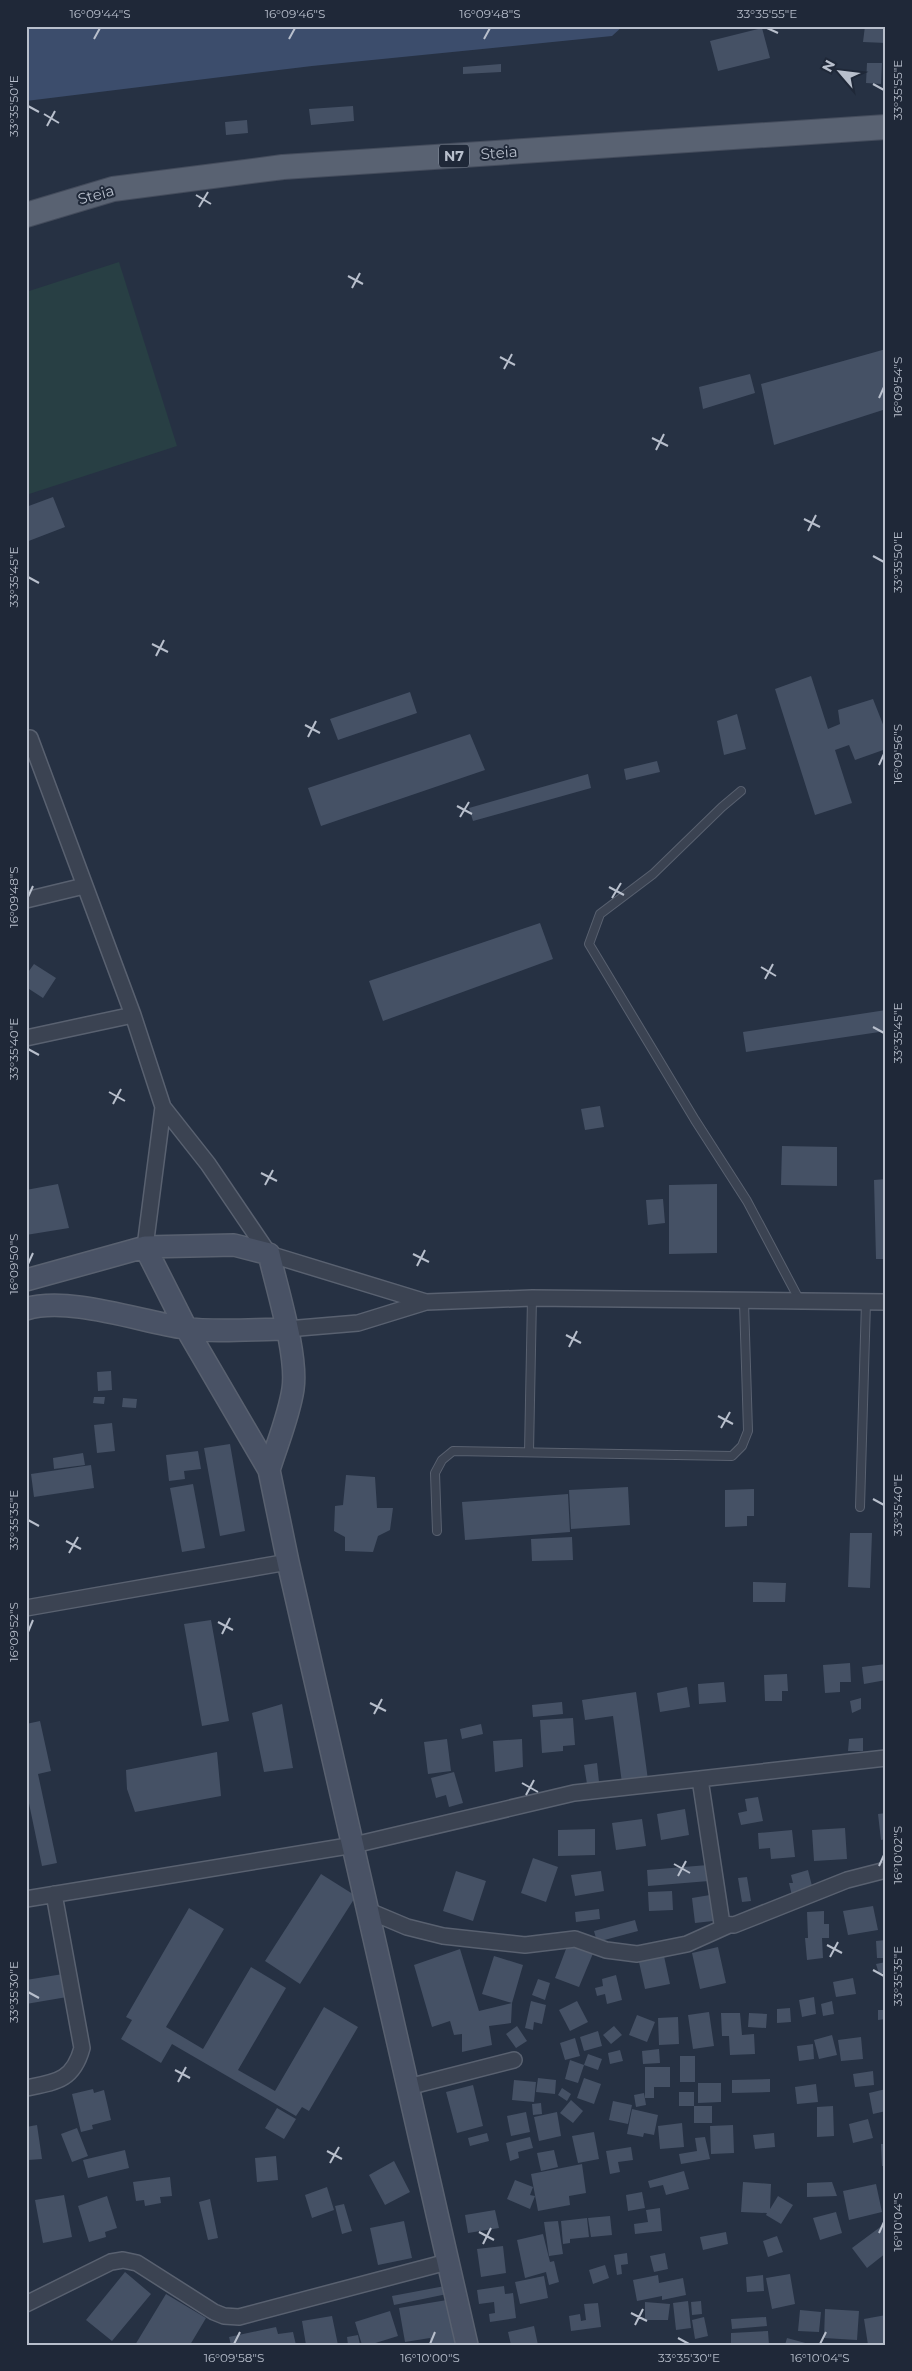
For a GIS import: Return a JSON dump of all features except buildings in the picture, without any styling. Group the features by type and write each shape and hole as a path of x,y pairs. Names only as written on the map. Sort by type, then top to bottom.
{"main road":[{"name":"Steia","path":"26,215 113,189 283,167 886,127"}],"street":[{"path":"30,738 133,1014 163,1107 208,1164 269,1254 287,1330 292,1361 293,1388 269,1470"},
{"path":"26,900 84,886"},
{"path":"26,1038 133,1014"},
{"path":"163,1107 145,1247 186,1328 269,1470 288,1562 369,1911 447,2262 468,2345"},
{"path":"26,1280 145,1247 234,1245 426,1302"},
{"path":"26,1309 61,1304 186,1328 287,1330 358,1323 426,1302 532,1298 744,1302 886,1302"},
{"path":"26,1608 288,1562"},
{"path":"26,1898 354,1845 574,1793 886,1758"},
{"path":"700,1779 720,1921 727,1926"},
{"path":"369,1911 407,1927 443,1936 525,1945 575,1939 606,1950 636,1954 687,1944 727,1926 758,1917 789,1902 847,1880 886,1870"},
{"path":"26,2088 60,2081 70,2073 78,2061 82,2048 54,1894"},
{"path":"408,2087 514,2060"},
{"path":"26,2304 111,2262 123,2260 137,2263 214,2312 224,2316 239,2317 447,2262"}],"lane":[{"path":"741,791 653,874 600,914 589,944 694,1120 746,1200 801,1302"},
{"path":"529,1452 532,1298"},
{"path":"437,1531 435,1473 442,1460 453,1451 732,1456 742,1446 748,1431 744,1302"},
{"path":"860,1507 866,1302"}],"green space":[{"path":"119,262 177,446 26,495 26,292"}],"water":[{"path":"26,26 623,26 612,36 312,66 26,101"}]}
